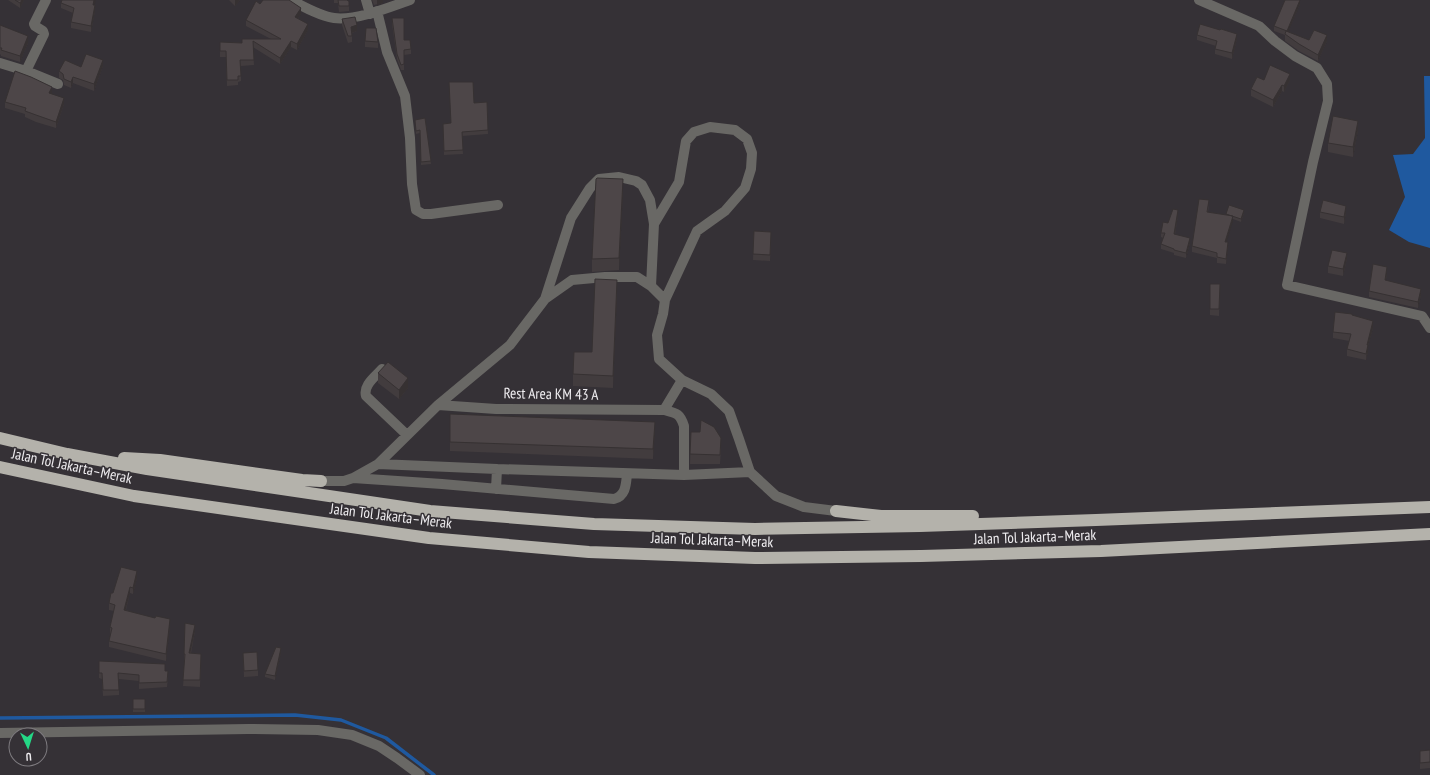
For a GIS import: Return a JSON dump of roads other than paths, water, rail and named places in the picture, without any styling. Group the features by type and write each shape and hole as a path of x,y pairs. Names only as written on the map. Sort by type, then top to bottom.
{"highway":[{"name":"Jalan Tol Jakarta–Merak","path":"0,438 67,454 147,469 430,511 594,524 755,529 1096,520 1430,507"},
{"path":"67,454 160,460 302,480 321,481"},
{"name":"Jalan Tol Jakarta–Merak","path":"0,467 134,496 430,538 589,552 755,558 921,556 1101,551 1430,534"},
{"path":"836,511 881,516 954,516 1096,520"}],"street":[{"path":"26,71 44,34 43,31 34,26 34,24 46,0"},
{"path":"291,0 324,16 334,18 374,12 410,0"},
{"path":"366,0 374,12 387,52 405,96 410,138 412,184 416,210 423,214 431,214 498,205"},
{"path":"1199,0 1259,26 1275,41 1295,56 1317,68 1327,84 1328,101 1313,162 1287,285 1422,316 1430,328"},
{"path":"0,62 58,84"},
{"path":"654,224 679,182 686,141 694,132 710,127 735,130 747,139 752,153 751,169 745,188 725,211 697,230 665,300 657,335 659,360 682,380 711,394 728,411 750,472 776,496 804,507 836,511"},
{"path":"545,299 572,218 590,188 599,179 619,177 636,181 642,185 650,200 654,224 651,286"},
{"path":"321,481 344,481 353,478 378,464 438,406 510,345 545,299 572,280 605,277 637,277 651,286 665,300"},
{"path":"382,369 366,386 366,396 407,435"},
{"path":"664,410 682,380"},
{"name":"Rest Area KM 43 A","path":"438,406 496,409 664,410 679,415 684,426 684,475"},
{"path":"378,464 627,474 684,475 750,472"},
{"path":"496,489 497,469"},
{"path":"353,478 614,499 621,496 626,488 627,474"},
{"path":"0,733 248,729 318,730 352,735 378,746 420,775"}],"water":[{"path":"1424,76 1430,76 1430,248 1409,242 1389,230 1405,197 1393,155 1413,154 1425,138"}],"waterway":[{"path":"0,718 295,715 341,720 386,738 434,775"}]}
